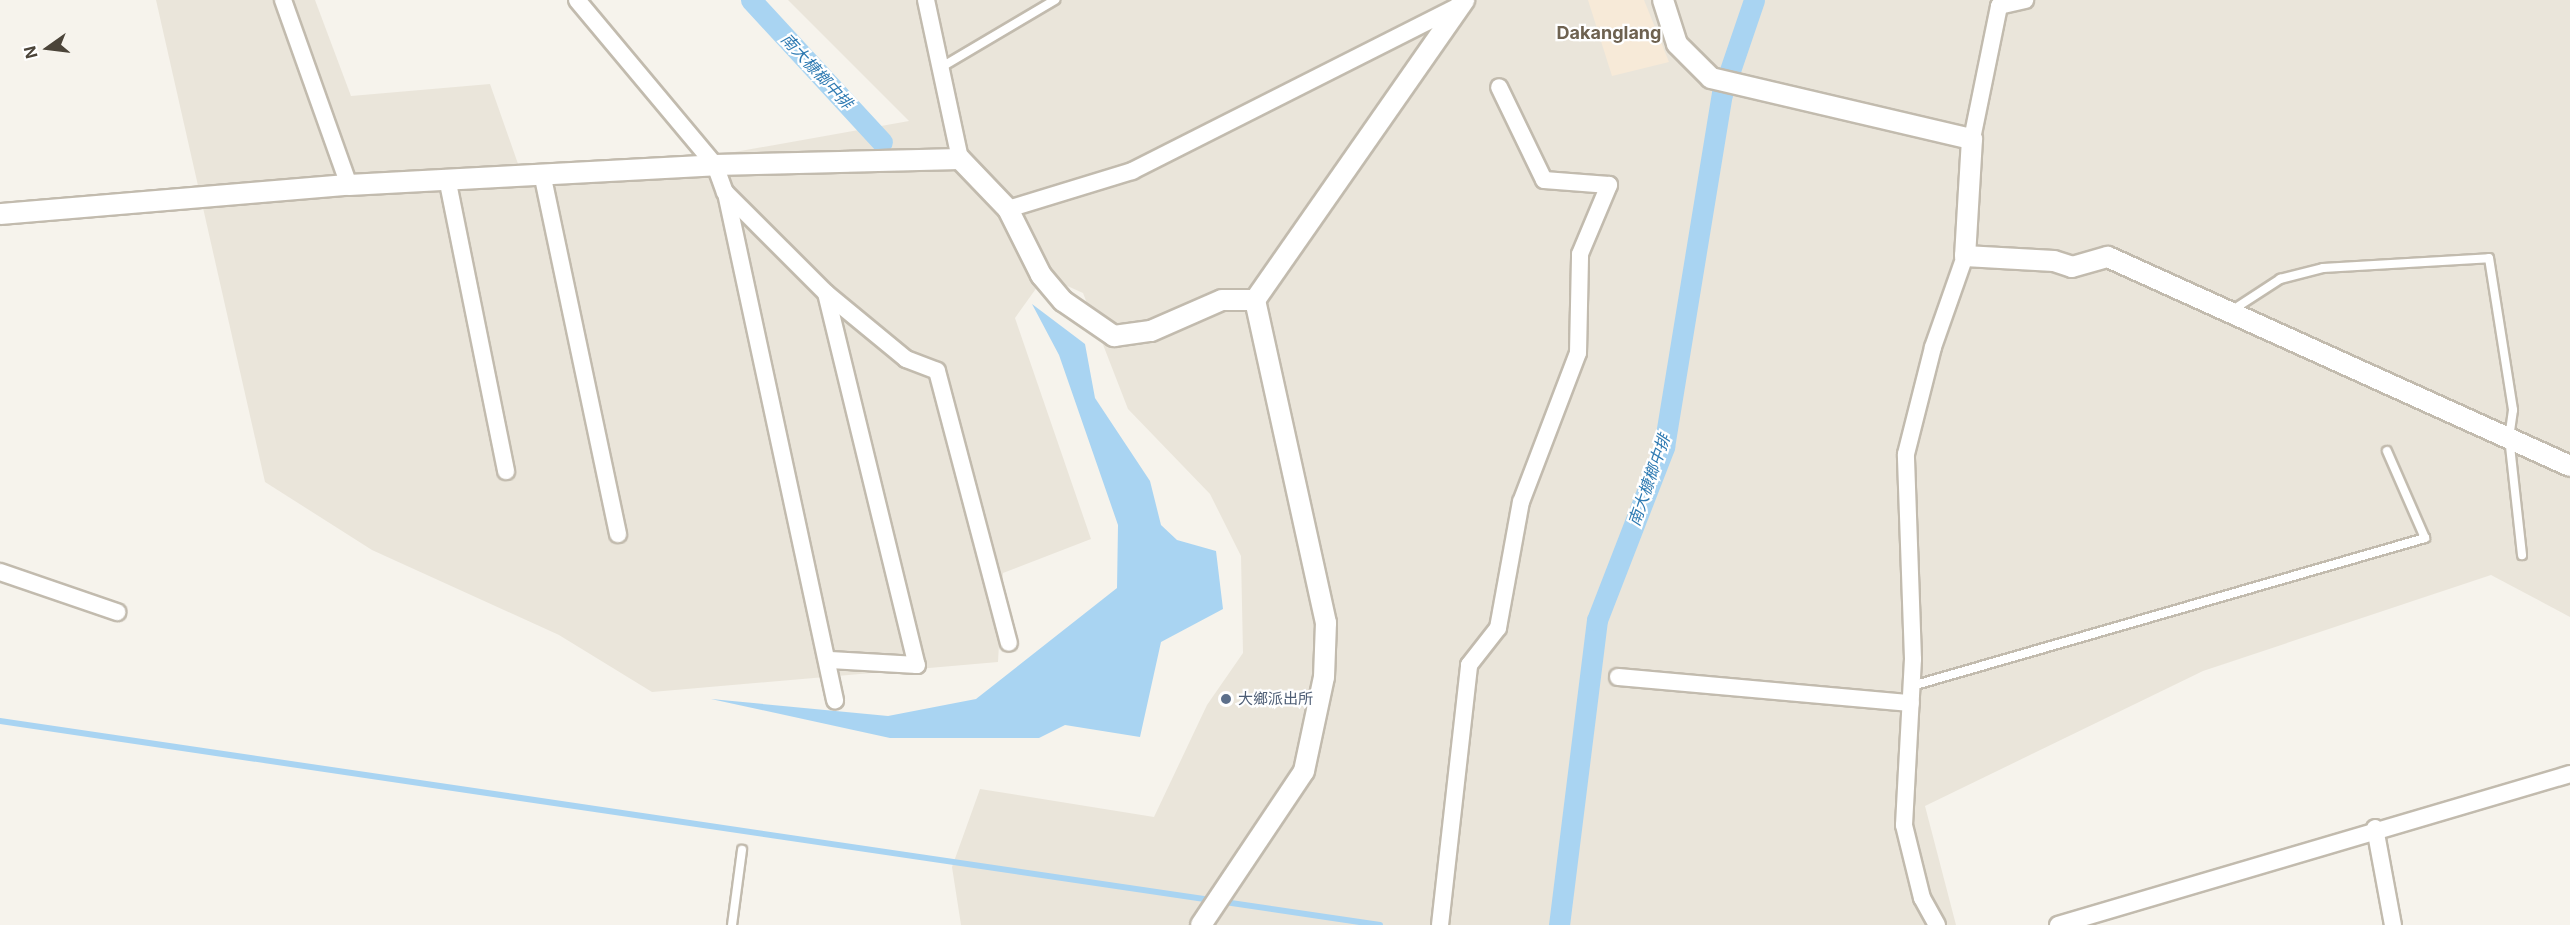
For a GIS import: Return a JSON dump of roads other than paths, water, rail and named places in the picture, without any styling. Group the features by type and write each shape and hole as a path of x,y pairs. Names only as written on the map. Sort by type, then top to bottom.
{"street":[{"path":"283,0 349,185"},
{"path":"577,0 715,165 725,192 830,660 835,700"},
{"path":"926,0 960,159 1008,209 1041,275 1084,320 1114,336 1151,331 1222,300 1255,300"},
{"path":"1663,0 1677,44 1711,78 1972,139"},
{"path":"1937,925 1922,898 1904,825 1912,686 1906,454 1932,347 1965,256 1972,139 1999,6 2025,0"},
{"path":"1008,209 1132,171 1461,3"},
{"path":"1201,925 1304,771 1324,677 1326,623 1255,300 1461,3"},
{"path":"1440,925 1469,665 1498,628 1521,502 1578,352 1580,254 1609,185 1544,180 1499,87"},
{"path":"0,214 349,185 543,178 715,165 960,159"},
{"path":"543,178 618,534"},
{"path":"448,183 506,471"},
{"path":"725,192 826,293 906,359 938,371 1009,643"},
{"path":"1965,256 2054,261 2072,267 2108,257 2570,466"},
{"path":"826,293 916,665 830,660"},
{"path":"0,572 117,612"},
{"path":"1618,677 1911,703"},
{"path":"2058,925 2375,828 2570,774"},
{"path":"2375,828 2393,925"}],"lane":[{"path":"940,68 1055,0"},
{"path":"2231,311 2280,279 2323,268 2489,258 2513,410 2509,437 2522,555"},
{"path":"1912,686 2425,538 2386,451"},
{"path":"732,925 741,850"}],"water":[{"path":"1032,304 1085,344 1095,398 1150,481 1161,525 1177,540 1216,551 1223,609 1161,642 1140,737 1065,725 1039,738 890,738 711,699 888,716 976,699 1117,588 1118,525 1059,355"}],"waterway":[{"name":"南大槺榔中排","path":"751,0 882,142"},
{"name":"南大槺榔中排","path":"1559,925 1597,620 1664,447 1722,94 1754,0"},
{"path":"0,721 1380,925"}],"place":[{"name":"大鄉派出所","path":"1226,699"}],"district":[{"name":"Dakanglang","path":"1609,33"}]}
